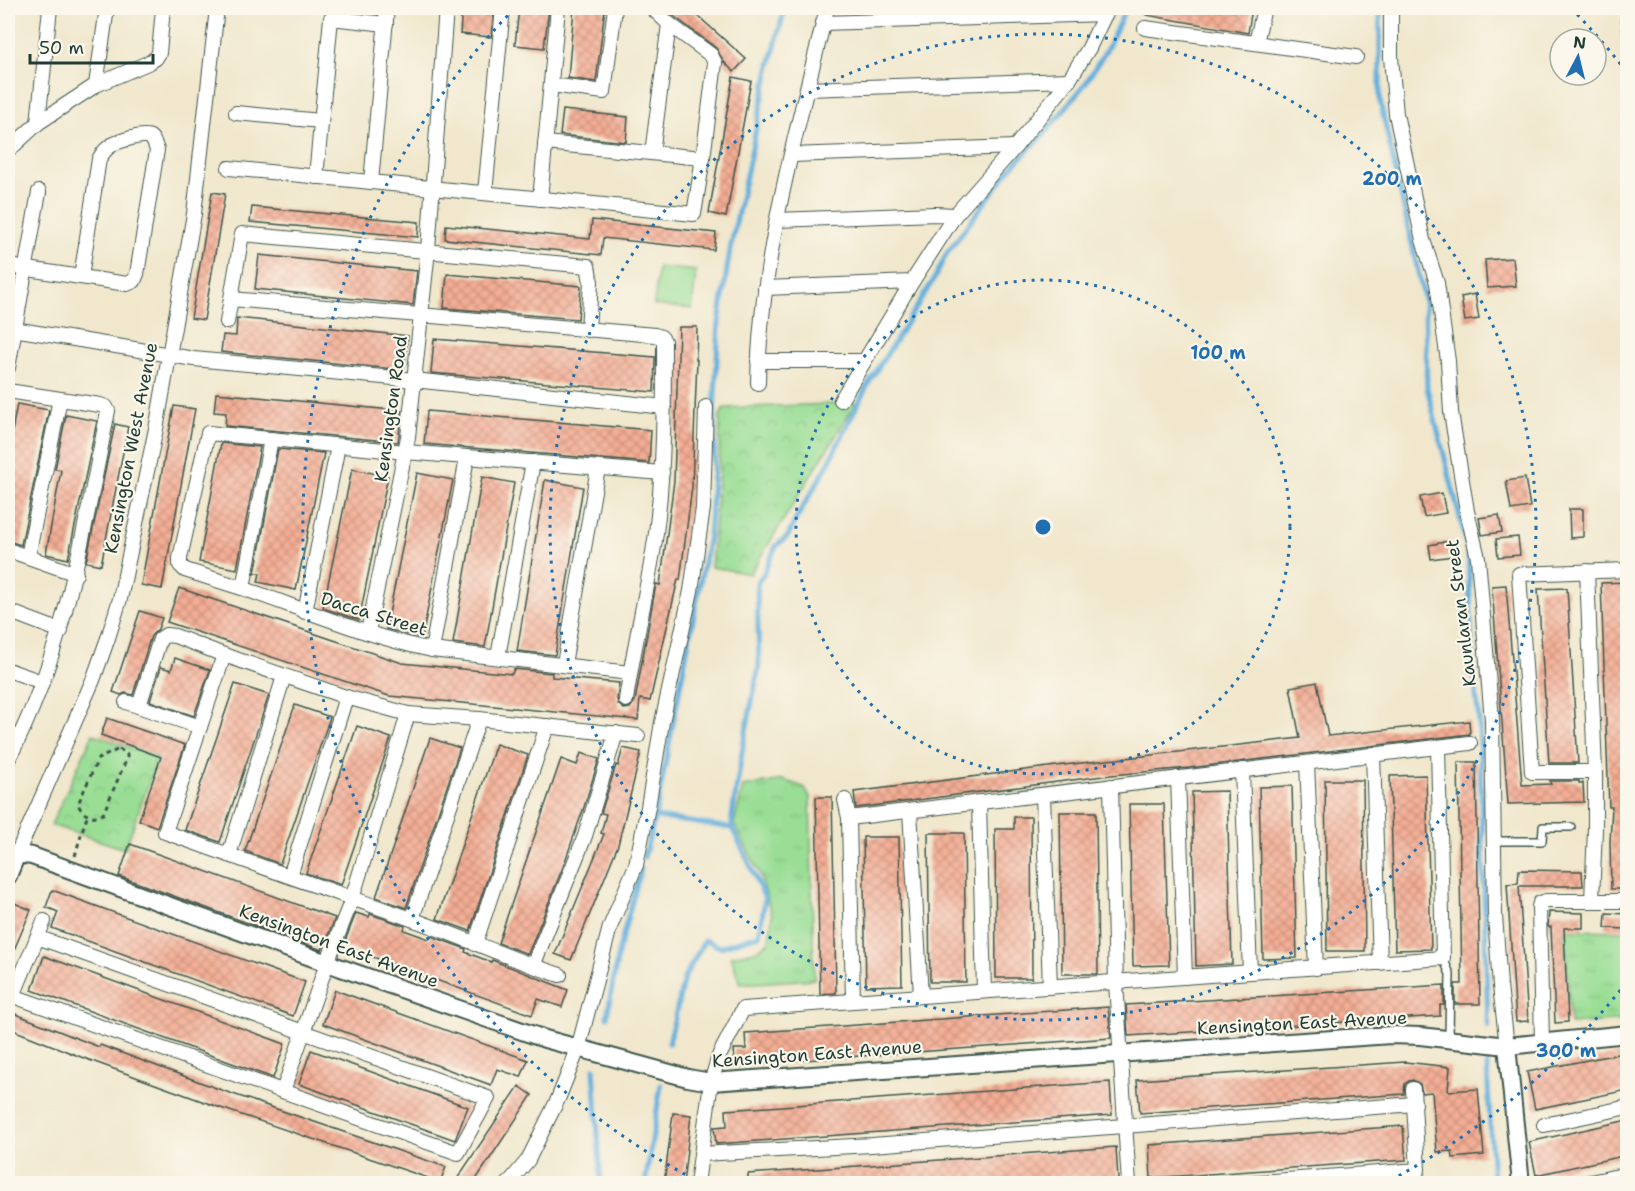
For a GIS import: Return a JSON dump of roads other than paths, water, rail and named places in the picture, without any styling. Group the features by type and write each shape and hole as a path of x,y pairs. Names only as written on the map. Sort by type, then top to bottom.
{"street":[{"path":"38,123 50,8"},
{"path":"96,85 107,8"},
{"path":"8,146 12,147 38,123 96,85 156,58 159,52 163,8"},
{"name":"Kensington West Avenue","path":"8,876 12,854 93,680 111,629 127,567 170,356 194,214 217,8"},
{"path":"371,182 387,8"},
{"name":"Kensington Road","path":"368,632 406,452 428,250 446,8"},
{"path":"484,193 503,8"},
{"path":"540,199 558,8"},
{"path":"551,85 604,92 615,8"},
{"path":"229,168 694,214 715,63 711,55 669,24 652,8"},
{"path":"758,383 760,326 777,220 827,8"},
{"path":"1256,43 1263,8"},
{"name":"Kaunlaran Street","path":"1391,8 1391,57 1396,114 1423,240 1437,283 1448,361 1451,412 1467,511 1478,558 1492,720 1495,915 1499,974 1494,1045 1521,1184"},
{"path":"823,22 1107,11 1089,48 1069,80 1015,147 955,215 841,400"},
{"path":"316,177 330,18 386,24"},
{"path":"652,153 669,24"},
{"path":"1146,28 1356,57"},
{"path":"807,89 1069,80"},
{"path":"236,113 321,121"},
{"path":"8,266 127,284 134,281 157,150 149,136 142,135 111,145 99,159 81,277"},
{"path":"545,143 703,158"},
{"path":"791,155 1015,147"},
{"path":"8,368 11,329 39,192"},
{"path":"777,220 955,215"},
{"path":"227,322 242,234 588,266 591,282 588,330"},
{"path":"765,288 912,282"},
{"path":"231,299 661,337 664,341 662,473 656,535 626,700"},
{"path":"11,329 170,356 664,407"},
{"path":"758,361 863,361"},
{"path":"8,391 100,405 106,407 108,411 76,574 60,631 22,734 8,760"},
{"path":"28,556 60,399"},
{"path":"508,1184 528,1160 558,1099 578,1048 610,927 636,865 662,722 691,591 703,508 706,407"},
{"name":"Dacca Street","path":"271,439 208,433 180,558 180,565 185,570 400,643 432,650 630,673"},
{"path":"243,588 271,439 466,458 662,473"},
{"path":"305,612 338,446"},
{"path":"432,650 466,458"},
{"path":"498,657 533,462"},
{"path":"564,664 598,468"},
{"path":"8,550 76,574"},
{"path":"1595,772 1532,772 1519,574 1628,570"},
{"path":"1587,571 1595,772 1592,900"},
{"path":"8,612 60,631"},
{"path":"200,727 133,704 160,639 166,635 175,636 284,676 408,714 638,736"},
{"path":"224,655 165,832 412,919 560,975"},
{"path":"8,670 42,682"},
{"path":"229,855 284,676"},
{"path":"290,876 346,696"},
{"path":"283,1091 327,963 352,899 408,714"},
{"path":"412,919 479,719"},
{"path":"475,944 547,726"},
{"path":"8,728 22,734"},
{"path":"533,966 585,836 616,733"},
{"path":"849,818 1470,742"},
{"path":"697,1184 711,1082 719,1056 744,1009 1443,958 1438,747"},
{"path":"1373,754 1380,963"},
{"path":"1307,763 1316,968"},
{"path":"1242,770 1250,972"},
{"path":"1178,778 1185,977"},
{"path":"1111,786 1116,983 1129,1184"},
{"path":"1043,795 1050,987"},
{"path":"845,800 849,818 853,1001"},
{"path":"979,802 984,991"},
{"path":"910,811 921,996"},
{"name":"Kensington East Avenue","path":"12,854 32,856 545,1039 688,1078 711,1082 1391,1035 1420,1036 1494,1045 1628,1034"},
{"path":"1542,1042 1540,903 1546,901 1628,901"},
{"path":"37,937 488,1098 458,1153 13,996 37,937 44,921"},
{"path":"1235,1184 1418,1170 1413,1089"},
{"path":"701,1154 872,1146 1414,1104"},
{"path":"1544,1125 1628,1107"},
{"path":"1581,1184 1628,1174"}],"lane":[{"path":"1493,841 1542,841 1543,827 1571,827"},
{"path":"1443,958 1450,974 1449,1041"}],"waterway":[{"path":"655,817 709,536 719,323 730,250 769,69 785,8"},
{"path":"669,1043 684,978 705,940 720,947 759,935 765,899 732,828 743,746 759,666 757,583 776,546 788,536 826,468 867,386 934,279 947,253 1009,170 1045,133 1085,84 1108,47 1126,8"},
{"path":"1380,8 1380,101 1425,303 1427,388 1468,549 1472,657 1479,720 1488,1026"},
{"path":"644,857 655,817 732,828"},
{"path":"607,1017 618,953 641,869"},
{"path":"1487,1063 1493,1184"},
{"path":"594,1068 601,1184"},
{"path":"645,1184 661,1085"}]}
